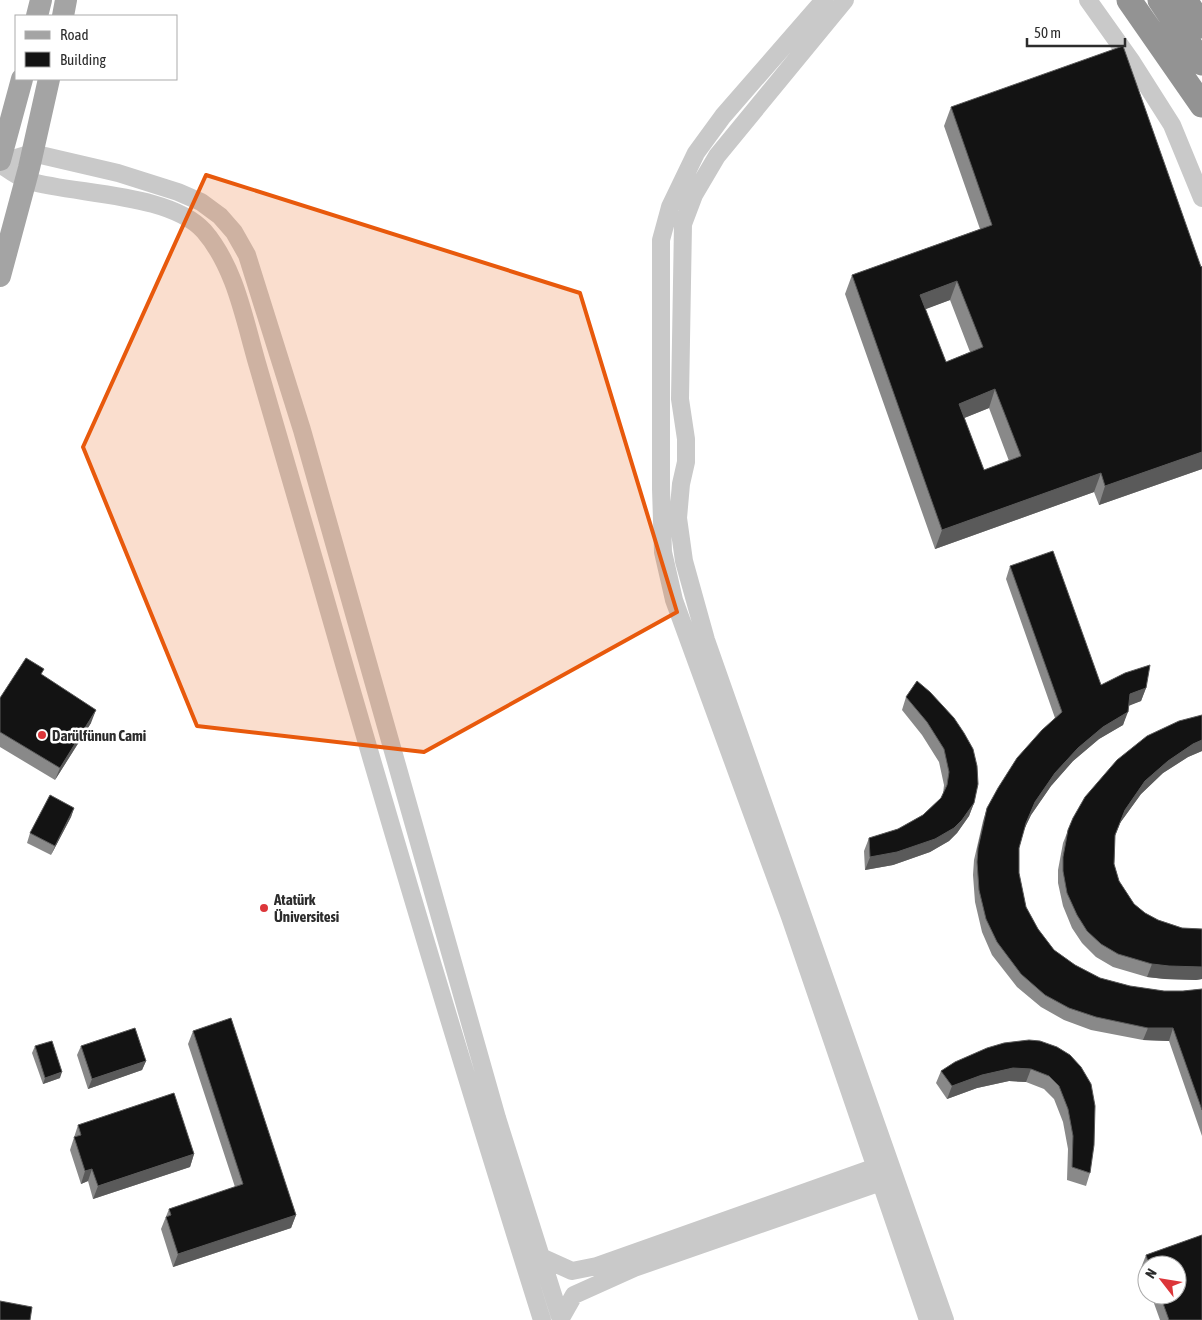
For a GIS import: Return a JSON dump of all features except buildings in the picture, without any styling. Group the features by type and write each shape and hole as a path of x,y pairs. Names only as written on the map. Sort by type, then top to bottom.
{"highway":[{"path":"1129,0 1202,105"},
{"path":"1160,0 1202,62"},
{"path":"1185,0 1202,26"}],"main road":[{"path":"37,15 41,0"},
{"path":"63,15 66,0"},
{"path":"0,162 22,80"},
{"path":"0,276 26,180 49,80"}],"street":[{"path":"824,0 723,116 696,153 670,207 661,240 660,470 663,552 674,600 790,917 928,1320"},
{"path":"845,0 717,156 694,195 683,224 680,400 686,462 681,484 678,518 684,561 706,640 945,1320"},
{"path":"1088,0 1132,62 1172,125 1202,198"},
{"path":"0,162 32,154 118,173 178,192 201,202 220,216 234,232 247,255 302,430 495,1109 561,1319"},
{"path":"0,162 26,180 152,204 177,212 202,229 224,260 234,286 279,435 460,1060 542,1320"},
{"path":"660,448 678,446 686,451"},
{"path":"660,470 673,473 684,472"},
{"path":"541,1257 572,1271 597,1266 878,1174"},
{"path":"561,1319 574,1295 634,1268 878,1174"}],"highlighted area":[{"path":"206,175 580,293 677,612 424,752 197,726 83,447"}],"place":[{"name":"Darülfünun Cami","path":"42,735"},
{"name":"Atatürk Üniversitesi","path":"264,908"}]}
